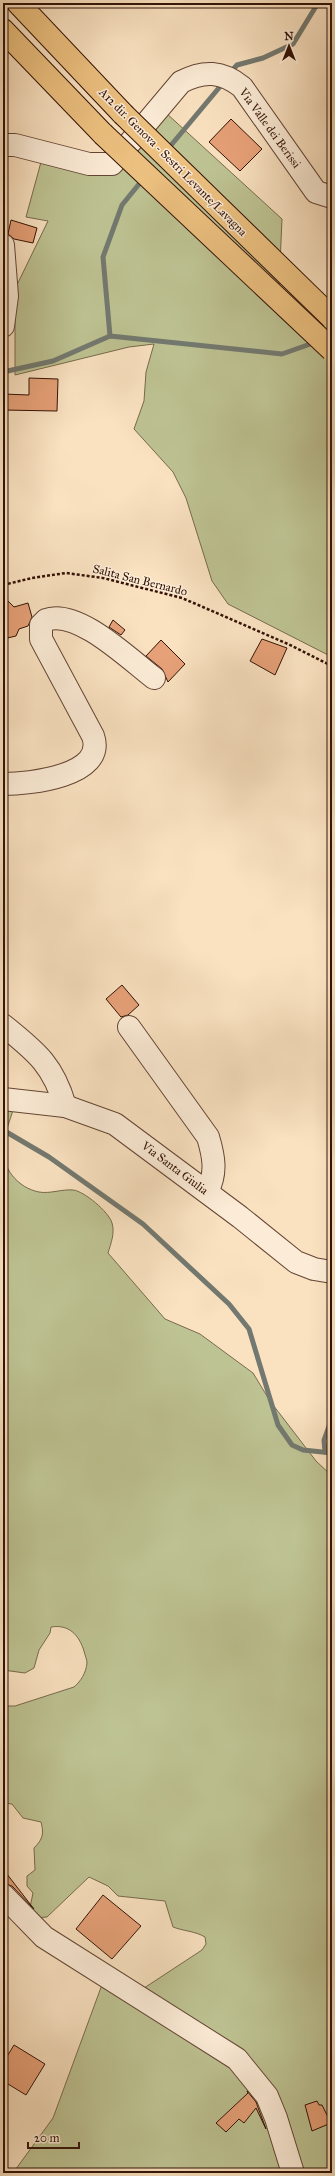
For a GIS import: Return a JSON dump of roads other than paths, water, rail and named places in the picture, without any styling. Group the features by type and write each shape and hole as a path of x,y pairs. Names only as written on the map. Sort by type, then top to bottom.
{"highway":[{"name":"A12 dir. Genova - Sestri Levante/Lavagna","path":"18,3 123,114 332,318"},
{"path":"3,30 103,134 332,350"}],"street":[{"name":"Via Valle dei Berissi","path":"3,144 15,145 89,164 112,164 181,82 193,76 206,73 219,74 232,79 242,87 316,192 332,197"},
{"path":"3,244 7,296 3,326"},
{"path":"3,784 54,778 76,771 88,762 95,750 93,736 40,639 41,625 46,620 60,617 82,625 154,678"},
{"path":"3,1025 43,1059 55,1078 65,1106"},
{"path":"129,1027 208,1137 214,1158 214,1171 212,1183 207,1192"},
{"name":"Via Santa Giulia","path":"3,1099 65,1106 115,1124 207,1192 296,1262 314,1269 332,1272"},
{"path":"3,1895 44,1937 237,2059 267,2096 276,2118 293,2173"}],"waterway":[{"path":"230,73 237,65 263,58 293,44 318,3"},
{"path":"167,150 223,83"},
{"path":"110,336 103,257 122,205 144,178"},
{"path":"3,372 53,361 110,336 282,354 316,342"},
{"path":"3,1130 49,1157 143,1224 229,1304 249,1329 278,1425 292,1445 303,1450 332,1453"},
{"path":"325,1452 324,1440 332,1418"}]}
